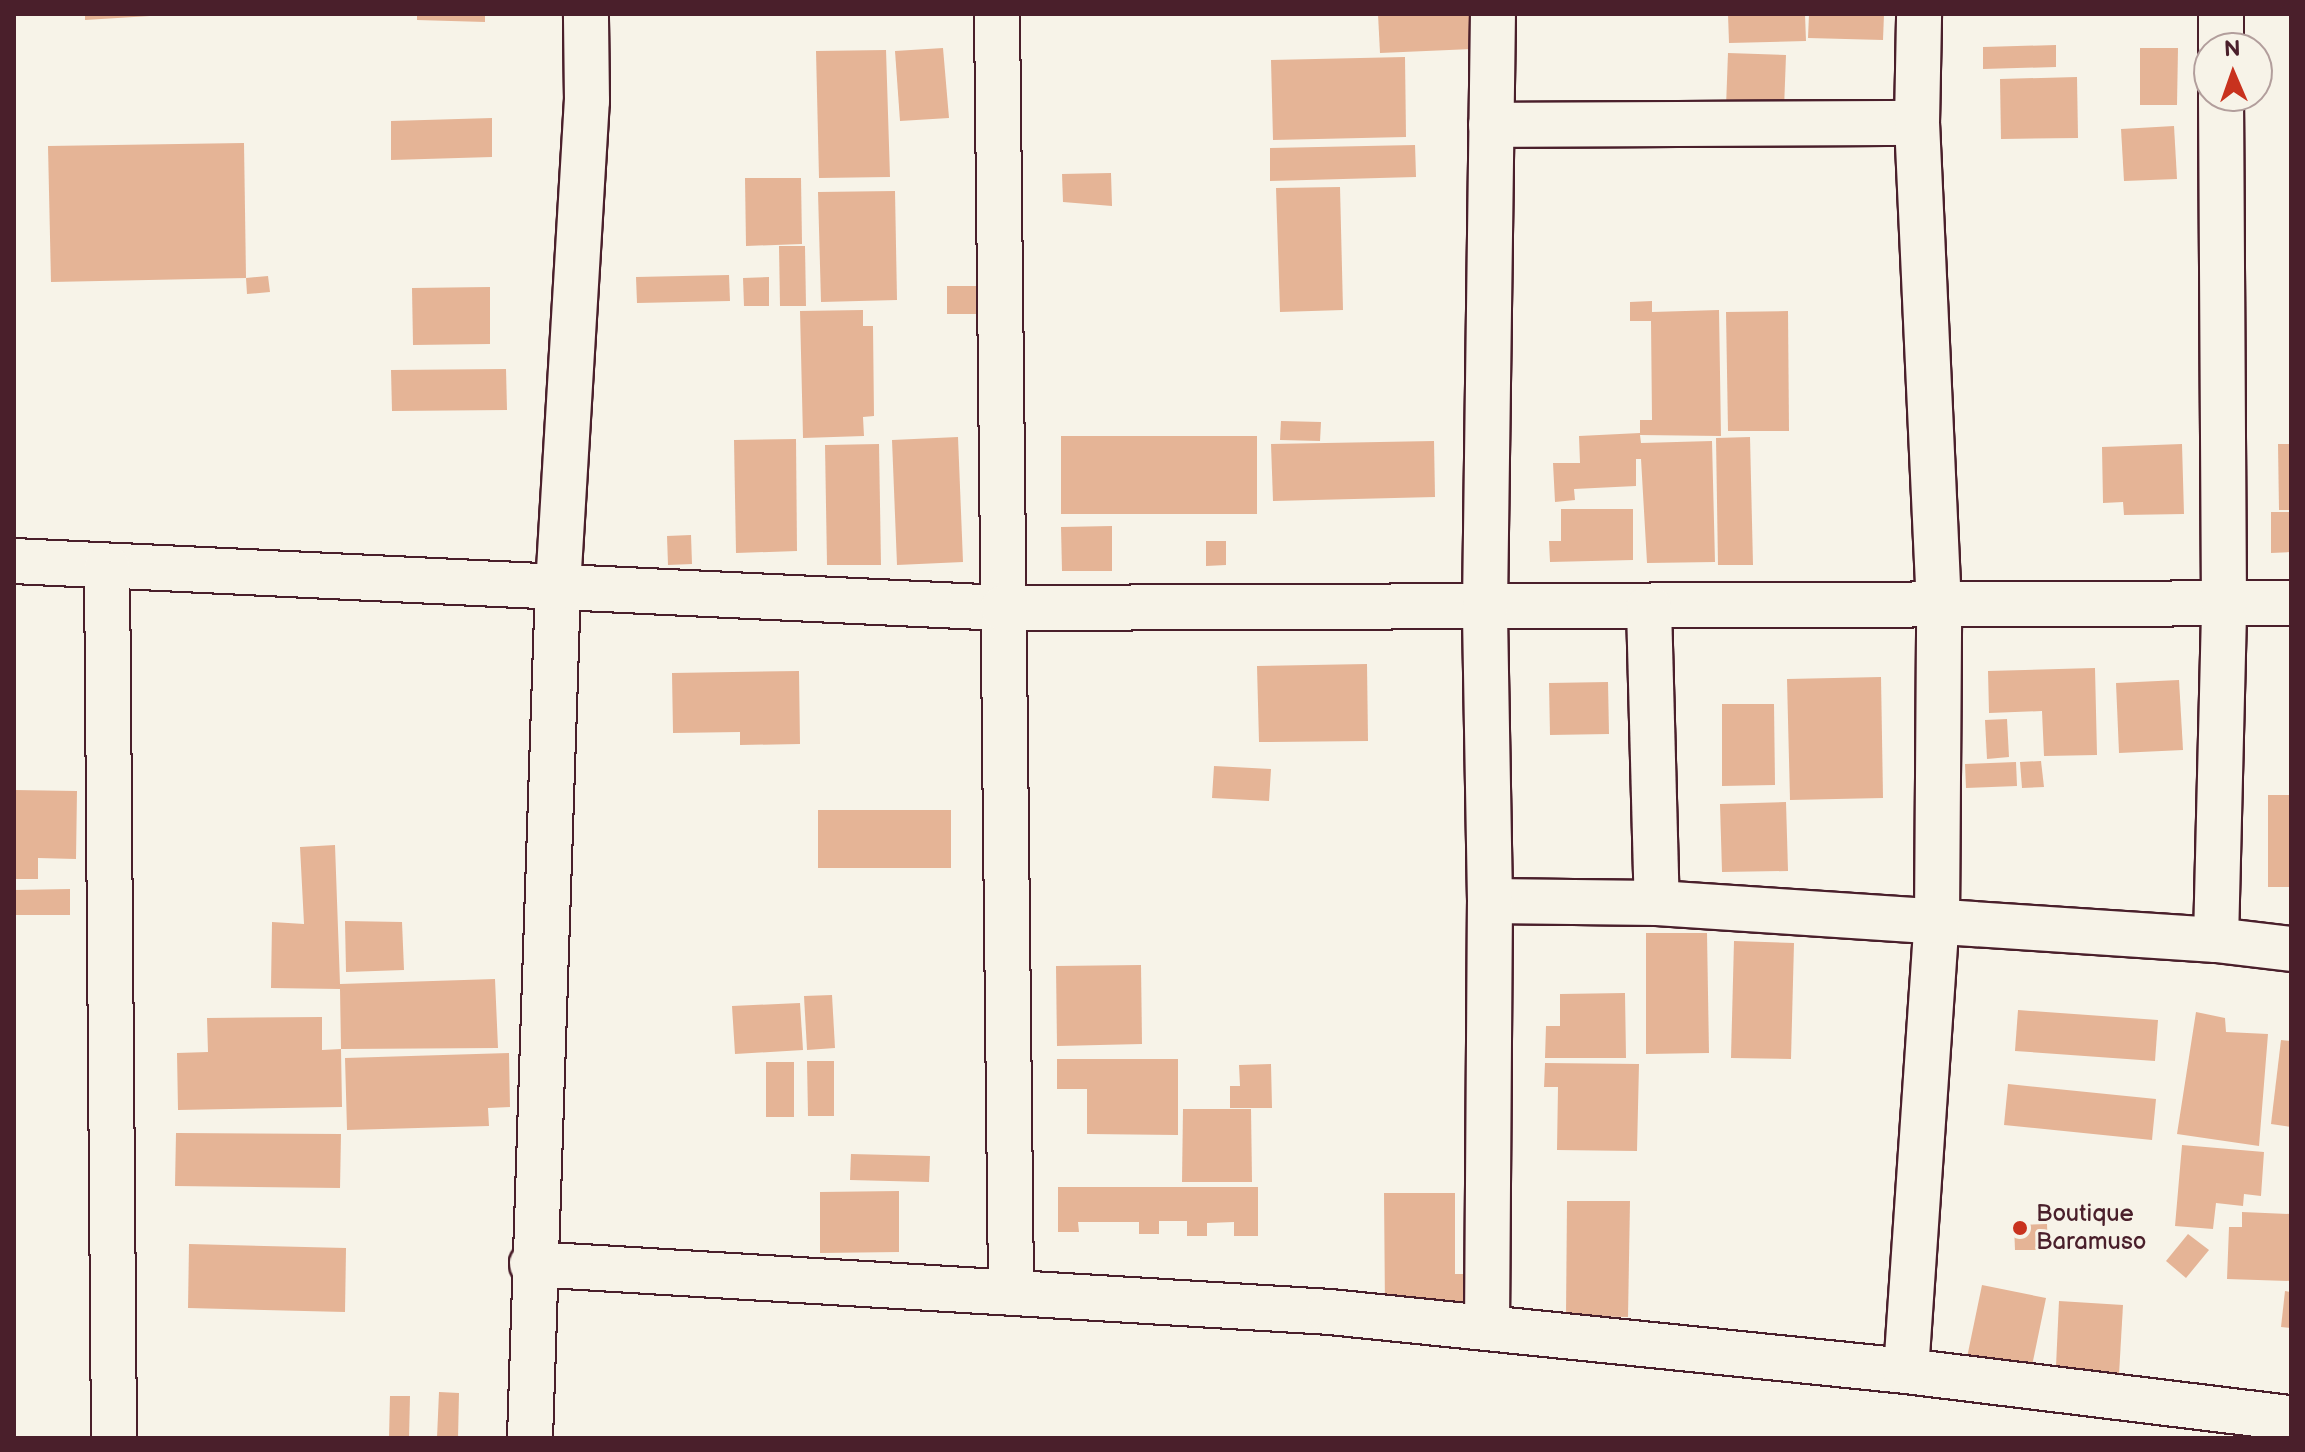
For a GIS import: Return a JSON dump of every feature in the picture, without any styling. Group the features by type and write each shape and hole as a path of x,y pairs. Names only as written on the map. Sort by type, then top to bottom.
{"street":[{"path":"530,1438 532,1264 558,587 587,101 586,14"},
{"path":"997,14 1011,1293"},
{"path":"1487,1328 1490,901 1485,607 1493,14"},
{"path":"1906,1371 1937,921 1939,607 1917,123 1919,14"},
{"path":"2216,940 2224,603 2221,112"},
{"path":"1491,125 1917,123"},
{"path":"14,561 1003,608 1939,607 2291,603"},
{"path":"107,567 114,1438"},
{"path":"1649,607 1657,903"},
{"path":"1490,901 1657,903 2216,940 2291,949"},
{"path":"532,1264 1330,1312 1906,1371 2291,1418"}],"building":[{"path":"85,14 150,14 150,16 85,20"},
{"path":"417,14 485,14 485,22 417,20"},
{"path":"1378,14 1470,14 1472,49 1380,53"},
{"path":"1728,14 1805,14 1806,41 1729,43"},
{"path":"1809,14 1884,14 1883,40 1808,38"},
{"path":"2056,45 2056,67 1983,69 1983,47"},
{"path":"943,48 949,118 900,121 895,51"},
{"path":"2140,48 2178,48 2177,105 2140,105"},
{"path":"886,50 890,177 819,178 816,51"},
{"path":"1728,53 1786,55 1784,109 1726,107"},
{"path":"1405,57 1406,137 1273,140 1271,60"},
{"path":"2077,77 2078,138 2001,139 2000,79"},
{"path":"492,118 492,157 391,160 391,121"},
{"path":"2174,126 2177,179 2124,181 2121,129"},
{"path":"244,143 246,278 51,282 48,146"},
{"path":"1415,145 1416,177 1270,181 1270,148"},
{"path":"1111,173 1112,206 1063,202 1062,174"},
{"path":"745,178 801,178 802,244 746,246"},
{"path":"1340,187 1343,310 1280,312 1276,188"},
{"path":"895,191 897,300 821,302 818,192"},
{"path":"779,246 805,246 806,306 780,306"},
{"path":"729,275 730,301 637,303 636,277"},
{"path":"268,276 270,292 247,294 246,278"},
{"path":"769,277 769,306 744,306 743,278"},
{"path":"947,286 982,286 983,314 947,314"},
{"path":"490,287 490,344 413,345 412,288"},
{"path":"1652,301 1652,312 1719,310 1721,436 1640,435 1641,443 1712,441 1715,562 1647,563 1641,459 1636,459 1636,486 1574,489 1575,500 1555,502 1553,463 1580,463 1579,436 1640,433 1640,420 1652,420 1651,321 1630,321 1630,302"},
{"path":"863,310 863,326 873,326 874,416 863,417 864,436 803,438 800,311"},
{"path":"1788,311 1789,431 1728,431 1726,312"},
{"path":"506,369 507,410 392,411 391,370"},
{"path":"1281,421 1321,422 1320,441 1280,440"},
{"path":"1061,436 1257,436 1257,514 1061,514"},
{"path":"958,437 963,562 897,565 892,440"},
{"path":"1750,437 1753,565 1718,565 1716,438"},
{"path":"796,439 797,551 736,553 734,440"},
{"path":"1434,441 1435,497 1273,501 1271,444"},
{"path":"879,444 881,565 827,565 825,445"},
{"path":"2182,444 2184,514 2124,515 2123,502 2103,503 2102,447"},
{"path":"2278,444 2291,444 2291,510 2279,510"},
{"path":"1561,509 1633,509 1633,560 1550,562 1549,541 1561,541"},
{"path":"2271,512 2291,512 2291,552 2271,553"},
{"path":"1112,526 1112,571 1062,571 1061,527"},
{"path":"691,535 692,564 668,565 667,536"},
{"path":"1206,541 1226,541 1226,565 1206,566"},
{"path":"1367,664 1368,741 1259,742 1257,666"},
{"path":"2095,668 2097,755 2044,756 2042,711 1989,713 1988,671"},
{"path":"799,671 800,744 740,745 740,732 673,733 672,673"},
{"path":"1881,677 1883,798 1790,800 1787,679"},
{"path":"2179,680 2183,750 2119,753 2116,683"},
{"path":"1608,682 1609,734 1550,735 1549,683"},
{"path":"1722,704 1774,704 1775,785 1722,786"},
{"path":"2007,719 2009,757 1987,759 1985,720"},
{"path":"2041,761 2044,787 2022,788 2020,762"},
{"path":"2016,762 2017,786 1966,788 1965,764"},
{"path":"1214,766 1271,769 1269,801 1212,798"},
{"path":"14,790 77,791 76,859 38,858 38,879 14,879"},
{"path":"2268,795 2291,795 2291,887 2268,887"},
{"path":"1786,802 1788,871 1722,872 1720,804"},
{"path":"818,810 951,810 951,868 818,868"},
{"path":"335,845 340,984 495,979 498,1048 341,1049 340,989 271,988 272,922 304,924 300,847"},
{"path":"70,889 70,915 14,915 14,890"},
{"path":"345,921 402,922 404,970 346,972"},
{"path":"1646,933 1707,933 1709,1053 1646,1054"},
{"path":"1734,941 1794,943 1791,1059 1731,1058"},
{"path":"1141,965 1142,1044 1057,1046 1056,966"},
{"path":"1625,993 1626,1058 1545,1058 1546,1026 1560,1026 1560,994"},
{"path":"832,995 835,1048 807,1050 804,996"},
{"path":"800,1003 803,1050 735,1054 732,1006"},
{"path":"2018,1010 2158,1020 2155,1061 2015,1051"},
{"path":"2196,1012 2225,1018 2226,1032 2268,1034 2259,1146 2177,1134"},
{"path":"322,1017 322,1050 341,1049 342,1107 178,1110 177,1053 208,1052 207,1018"},
{"path":"2281,1040 2291,1041 2291,1127 2271,1124"},
{"path":"509,1053 510,1107 488,1108 489,1126 347,1130 345,1058"},
{"path":"1057,1059 1178,1059 1178,1135 1087,1134 1087,1089 1057,1089"},
{"path":"807,1061 834,1061 834,1116 808,1116"},
{"path":"766,1062 794,1062 794,1117 766,1117"},
{"path":"1545,1063 1639,1064 1637,1151 1557,1150 1558,1087 1544,1087"},
{"path":"1271,1064 1272,1108 1230,1108 1230,1086 1240,1086 1239,1065"},
{"path":"2008,1084 2156,1099 2152,1140 2004,1125"},
{"path":"1183,1109 1251,1109 1252,1182 1182,1182"},
{"path":"176,1133 341,1134 340,1188 175,1186"},
{"path":"2182,1145 2264,1152 2261,1196 2244,1194 2243,1206 2216,1203 2213,1229 2175,1226"},
{"path":"851,1154 930,1156 929,1182 850,1180"},
{"path":"1058,1187 1258,1187 1258,1236 1234,1236 1234,1222 1207,1223 1207,1236 1187,1236 1187,1221 1159,1221 1159,1234 1139,1234 1139,1222 1078,1222 1079,1232 1058,1232"},
{"path":"899,1191 899,1252 820,1253 820,1192"},
{"path":"1384,1193 1455,1193 1455,1274 1465,1274 1465,1310 1385,1310"},
{"path":"1567,1201 1630,1201 1628,1317 1566,1316"},
{"path":"2242,1212 2291,1214 2291,1281 2227,1279 2229,1227 2242,1227"},
{"path":"2047,1224 2048,1250 2015,1250 2014,1225"},
{"path":"2188,1234 2209,1250 2186,1278 2166,1261"},
{"path":"189,1244 346,1248 345,1312 188,1308"},
{"path":"1982,1285 2046,1298 2028,1385 1964,1372"},
{"path":"2285,1291 2291,1292 2291,1328 2281,1327"},
{"path":"2059,1301 2123,1305 2118,1392 2055,1388"},
{"path":"439,1392 459,1393 458,1438 437,1438"},
{"path":"390,1396 410,1396 409,1438 389,1438"}],"place":[{"name":"Boutique Baramuso","path":"2020,1228"}]}
